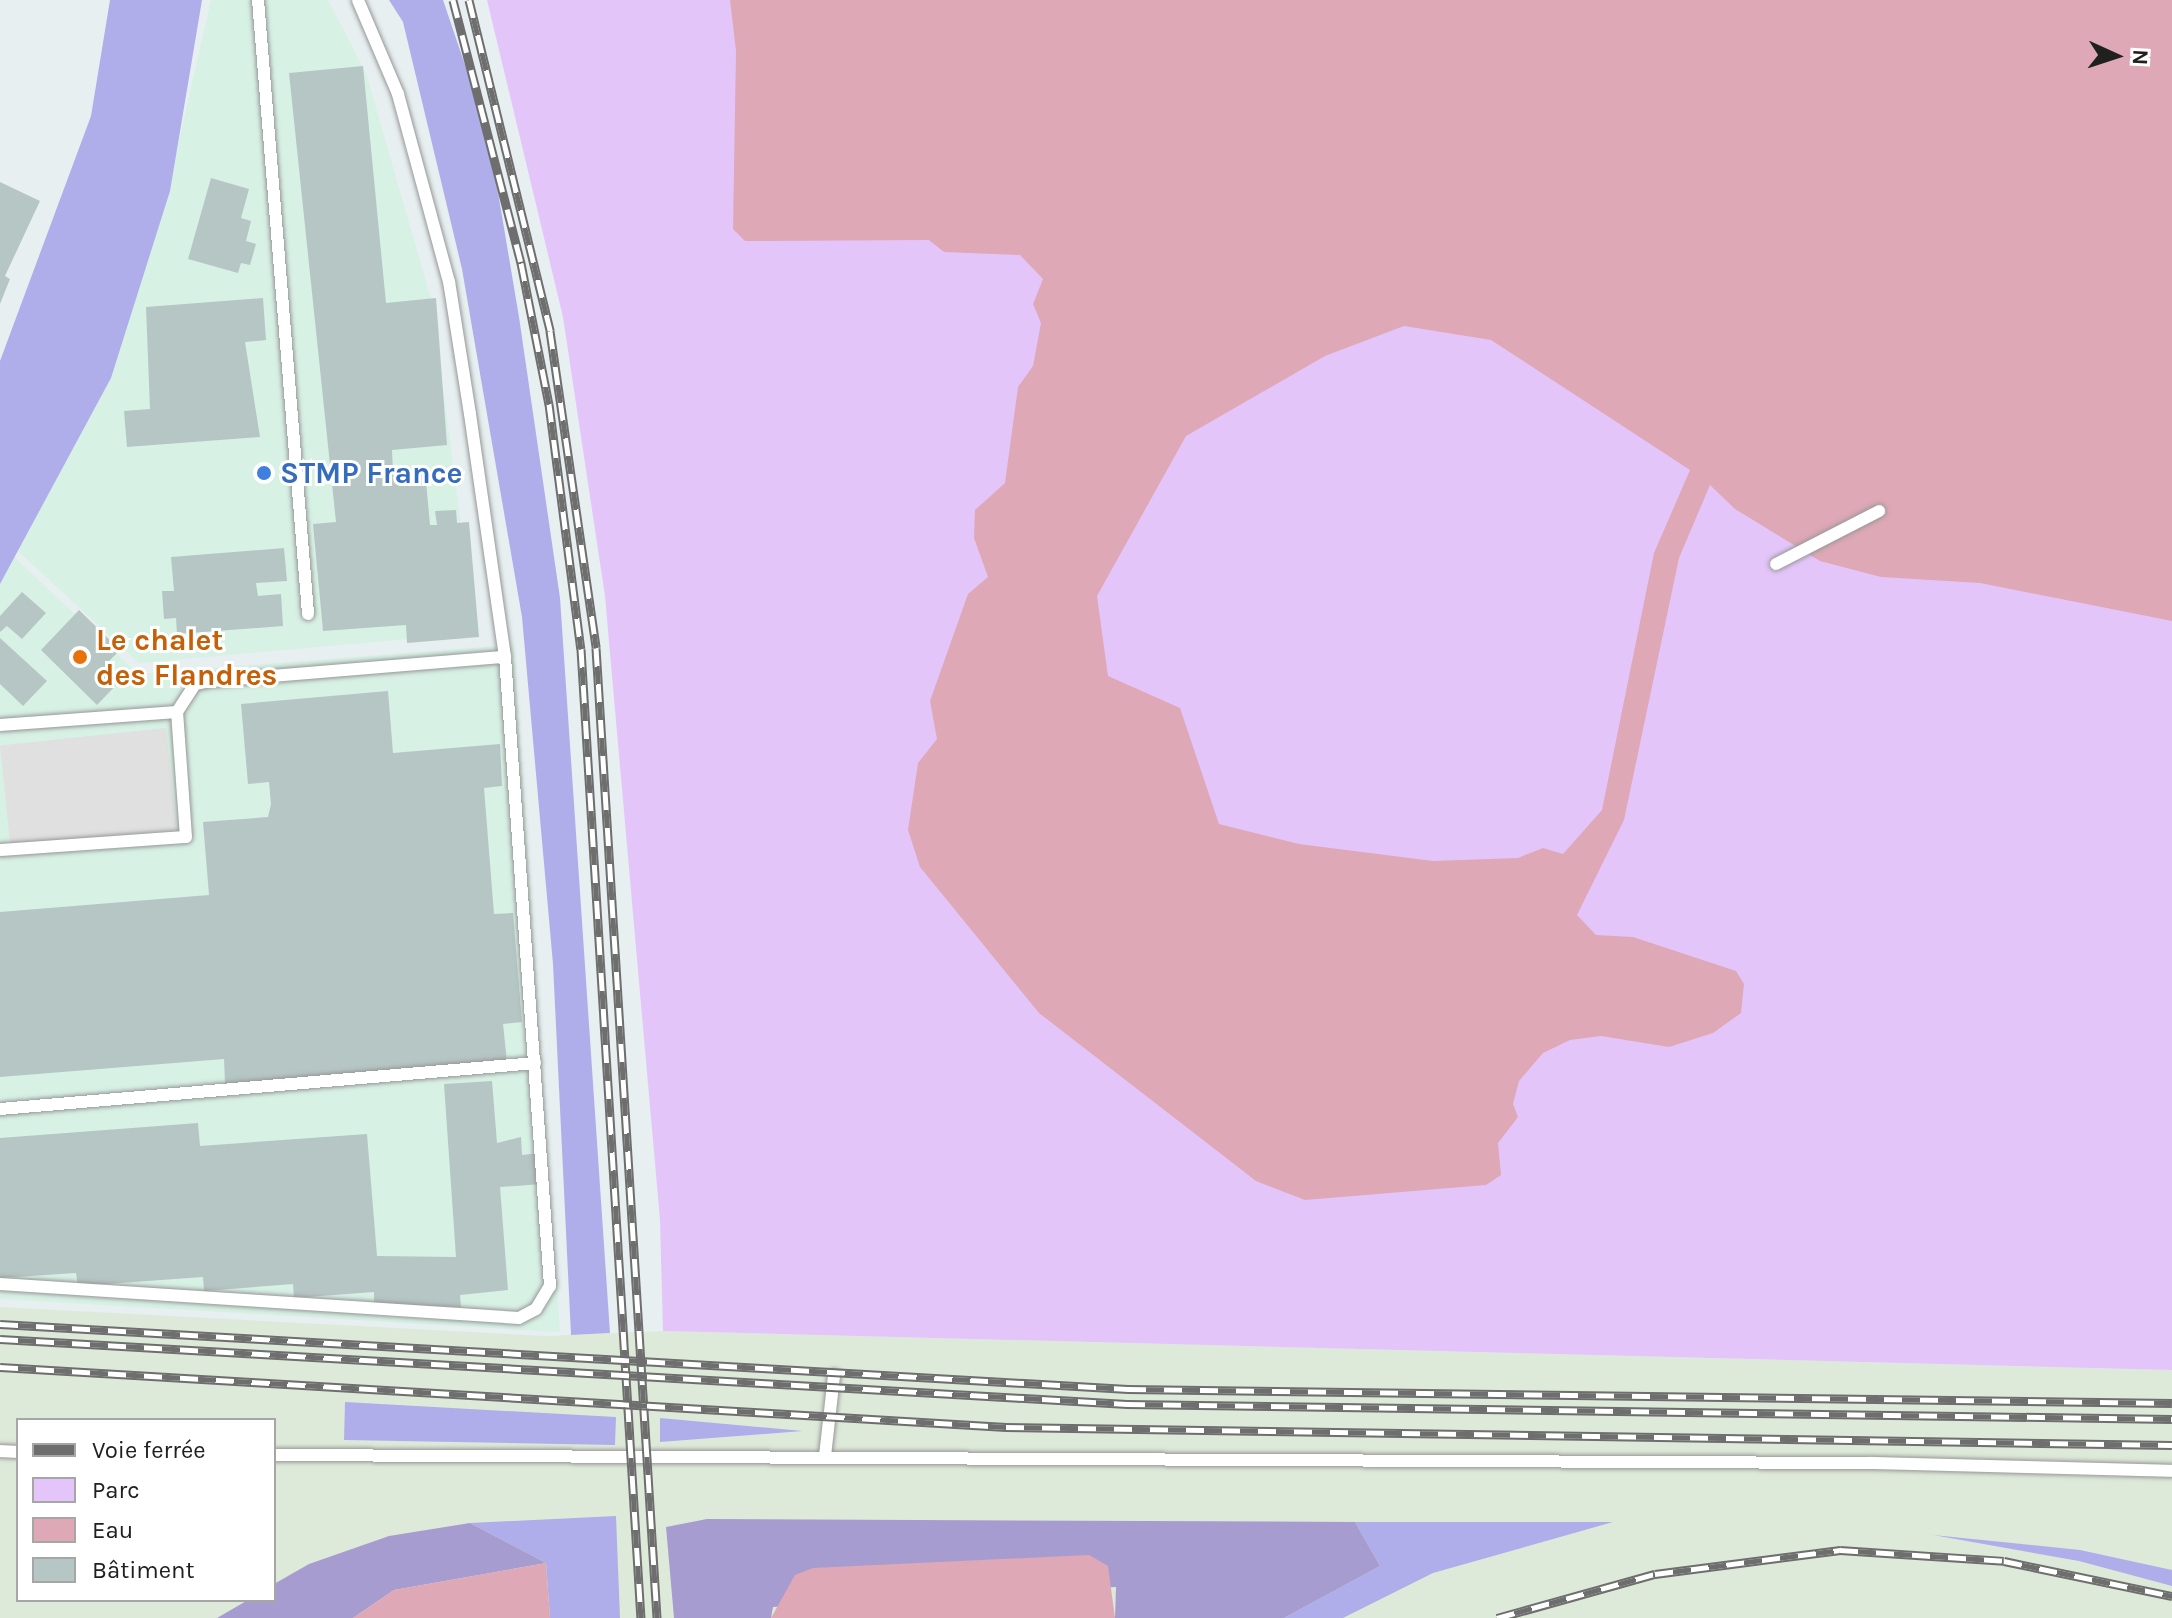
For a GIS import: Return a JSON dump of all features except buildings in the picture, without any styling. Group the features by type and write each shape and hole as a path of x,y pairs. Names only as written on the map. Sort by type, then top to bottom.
{"lane":[{"path":"258,0 308,614"},
{"path":"0,1284 519,1318 536,1309 550,1286 505,657 449,282 398,94 358,0"},
{"path":"1776,564 1879,511"},
{"path":"0,850 186,837 177,712 195,684 505,657"},
{"path":"0,725 177,712"},
{"path":"0,1109 535,1063"},
{"path":"825,1456 834,1376"},
{"path":"276,1455 1856,1462 2172,1471"}],"shaded area":[{"path":"110,0 202,0 170,191 111,378 0,584 0,361 91,116"},
{"path":"211,0 328,0 366,73 432,303 475,633 139,663 18,551 167,193"},
{"path":"389,0 443,0 488,133 519,317 560,598 610,1333 571,1335 553,964 522,617 462,269 403,22"},
{"path":"11,554 138,674 514,645 560,1332 0,1299 0,565"},
{"path":"166,728 177,829 11,847 0,745"},
{"path":"0,1307 546,1336 663,1331 2172,1370 2172,1618 0,1618"},
{"path":"345,1402 616,1417 615,1445 344,1440"},
{"path":"660,1418 803,1431 660,1442"},
{"path":"616,1516 620,1618 550,1618 546,1563 470,1523"},
{"path":"707,1519 1355,1522 1380,1566 1284,1618 1115,1618 1116,1587 773,1607 771,1618 674,1618 666,1527"},
{"path":"1355,1522 1613,1522 1433,1573 1343,1618 1284,1618 1380,1566"},
{"path":"470,1523 546,1563 394,1590 353,1618 217,1618 245,1602 276,1602 276,1583 309,1564 389,1536"},
{"path":"1933,1535 2080,1550 2172,1570 2172,1586 2079,1561"}],"green space":[{"path":"487,0 2172,0 2172,1370 663,1331 660,1220 605,596 563,317"}],"water":[{"path":"730,0 2172,0 2172,621 1980,583 1881,577 1820,561 1735,509 1710,485 1679,558 1624,820 1577,915 1596,935 1633,937 1736,971 1744,984 1741,1013 1713,1033 1669,1047 1601,1036 1570,1040 1543,1053 1519,1081 1513,1104 1518,1117 1498,1143 1501,1175 1486,1185 1305,1200 1256,1181 1039,1013 920,867 908,830 918,763 937,739 930,701 968,594 988,577 974,538 975,510 1005,483 1018,387 1033,366 1041,323 1033,304 1043,279 1020,255 944,252 929,240 745,241 733,229 736,51","holes":["1404,326 1491,340 1690,470 1654,553 1602,810 1563,854 1543,848 1518,858 1433,861 1299,844 1219,824 1180,708 1108,676 1097,596 1186,436 1325,356"]},
{"path":"1089,1555 1108,1566 1115,1618 771,1618 795,1575 813,1568"},
{"path":"546,1563 550,1618 353,1618 394,1590"}],"railway":[{"path":"453,0 521,263 549,404 581,649 641,1618"},
{"path":"469,0 550,331 596,648 657,1618"},
{"path":"0,1324 1128,1389 2172,1403"},
{"path":"0,1339 1127,1404 2172,1419"},
{"path":"0,1367 1006,1427 2172,1445"},
{"path":"1497,1618 1655,1574 1840,1550 2004,1561 2172,1596"}],"place":[{"name":"STMP France","path":"264,473"},
{"name":"Le chalet des Flandres","path":"80,657"}]}
